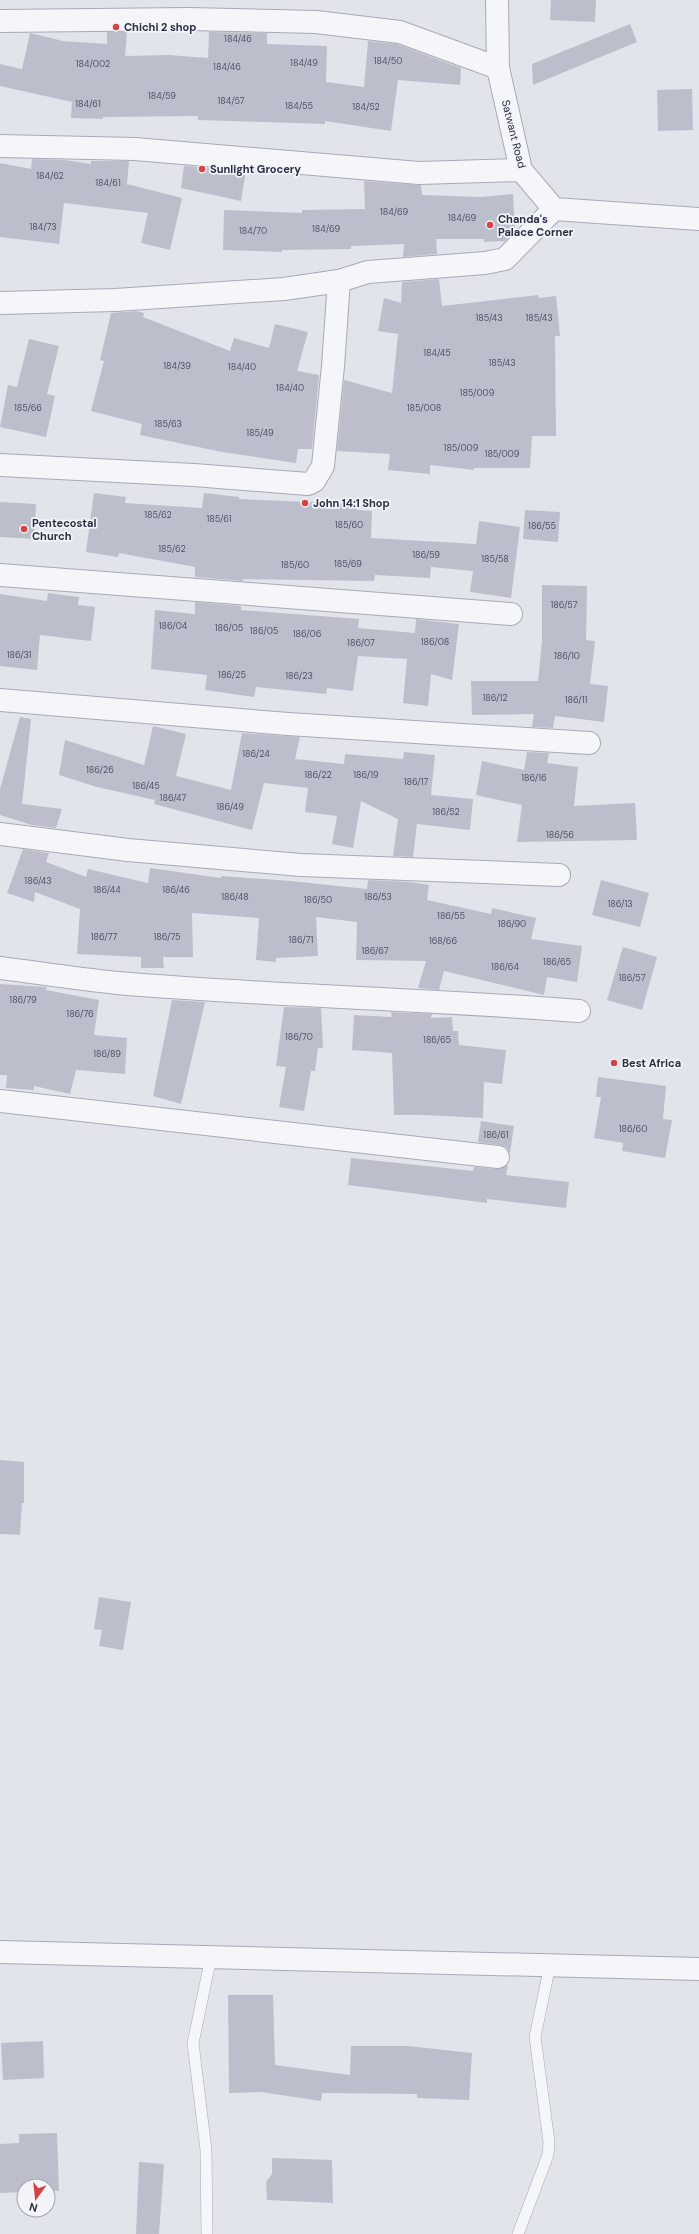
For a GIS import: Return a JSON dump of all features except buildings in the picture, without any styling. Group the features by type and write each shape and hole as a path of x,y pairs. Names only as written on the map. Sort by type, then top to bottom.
{"street":[{"name":"Satwant Road","path":"497,0 498,68 521,170 554,209"},
{"path":"0,21 188,19 316,22 400,32 498,68"},
{"path":"0,146 135,150 419,173 521,170"},
{"path":"0,303 115,300 276,290 339,281 368,272 485,263 505,259 554,209 699,219"},
{"path":"0,465 194,475 308,484 314,481 323,466 333,366 339,281"},
{"path":"0,575 511,614"},
{"path":"0,700 288,724 589,743"},
{"path":"0,834 128,850 301,865 559,875"},
{"path":"0,968 115,983 466,1002 579,1011"},
{"path":"0,1101 498,1157"},
{"path":"0,1952 699,1969"}],"lane":[{"path":"207,2234 206,2150 193,2043 211,1957"},
{"path":"518,2234 548,2155 550,2142 535,2036 550,1965"}],"place":[{"name":"Chichi 2 shop","path":"116,27"},
{"name":"Sunlight Grocery","path":"202,169"},
{"name":"Chanda's Palace Corner","path":"490,225"},
{"name":"John 14:1 Shop","path":"305,503"},
{"name":"Pentecostal Church","path":"24,529"},
{"name":"Best Africa","path":"614,1063"}]}
